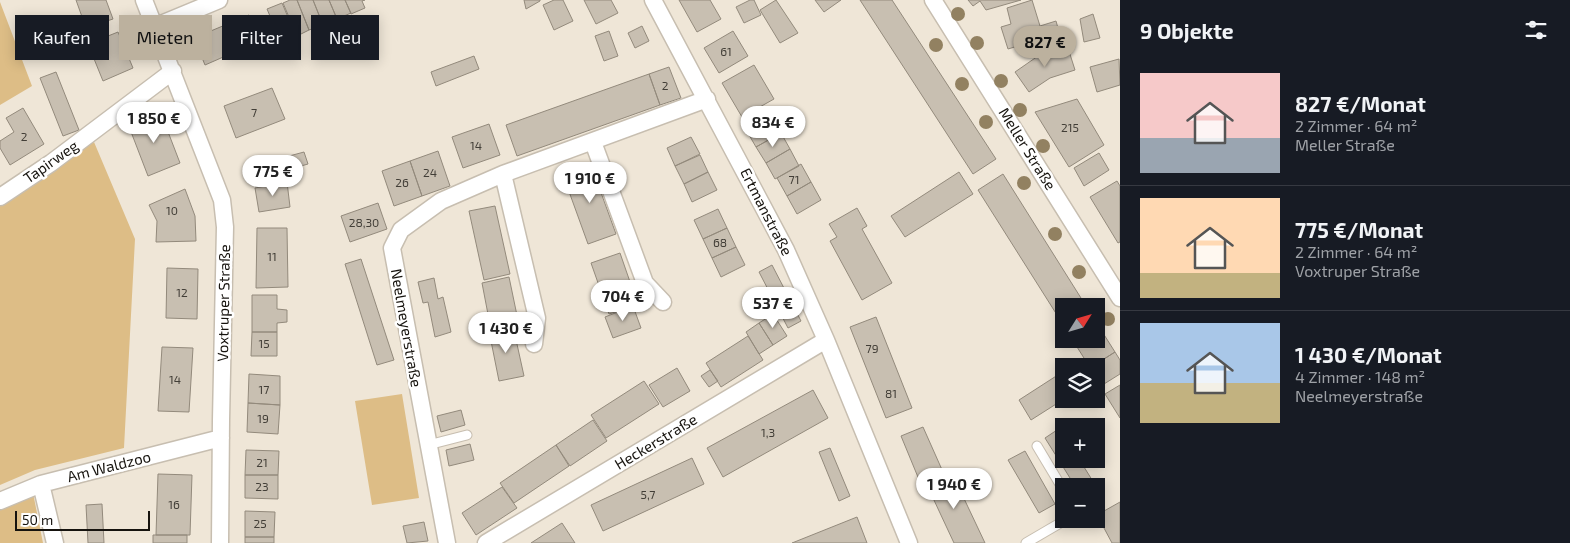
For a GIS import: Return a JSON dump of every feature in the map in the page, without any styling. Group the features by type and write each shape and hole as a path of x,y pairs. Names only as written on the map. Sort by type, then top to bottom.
{"street":[{"name":"Voxtruper Straße","path":"144,0 150,15"},
{"path":"183,15 219,0"},
{"name":"Ertmanstraße","path":"653,0 786,250 826,340 909,543"},
{"name":"Meller Straße","path":"933,0 1120,298"},
{"name":"Voxtruper Straße","path":"168,60 222,200 226,227 220,543"},
{"name":"Tapirweg","path":"0,197 51,163 173,71"},
{"name":"Neelmeyerstraße","path":"447,543 392,248 401,230 441,201 503,174 707,99"},
{"path":"593,142 645,283 663,302"},
{"path":"503,174 537,318 534,344"},
{"name":"Heckerstraße","path":"486,543 826,340"},
{"name":"Am Waldzoo","path":"0,501 41,484 221,438"},
{"path":"41,484 55,543"}],"lane":[{"path":"428,445 467,435"},
{"path":"1037,446 1056,478"},
{"path":"1026,543 1055,526"}],"shaded area":[{"path":"0,2 15,41 15,60 22,60 32,86 0,105"},
{"path":"94,142 135,239 124,448 35,470 0,485 0,204"},
{"path":"402,394 419,498 372,505 355,401"},
{"path":"32,488 43,543 0,543 0,501"}],"building":[{"path":"76,0 106,0 113,19 109,20 109,15 81,15"},
{"path":"297,0 309,30 301,34 301,15 288,15 283,3"},
{"path":"297,0 313,0 319,15 311,15 311,29 309,30"},
{"path":"313,0 329,0 335,15 319,15"},
{"path":"329,0 345,0 351,13 335,15"},
{"path":"345,0 365,0 362,1 365,8 351,14"},
{"path":"524,0 540,0 540,1 526,9"},
{"path":"554,0 563,0 573,21 554,30 543,5"},
{"path":"584,0 611,0 618,13 596,24"},
{"path":"679,0 710,0 721,19 697,32"},
{"path":"754,0 761,15 744,23 736,7"},
{"path":"776,0 798,33 780,43 760,10"},
{"path":"815,0 841,0 824,12"},
{"path":"860,0 892,0 996,159 973,174"},
{"path":"968,0 1021,0 986,10 980,1 973,6"},
{"path":"1032,0 1040,26 1056,21 1061,39 1043,44 1041,39 1008,49 1001,27 1011,24 1007,8"},
{"path":"282,3 287,15 270,15 267,9"},
{"path":"1093,14 1100,38 1084,42 1080,19"},
{"path":"222,26 222,58 205,65 203,60 212,60 212,30"},
{"path":"642,26 649,41 635,48 628,33"},
{"path":"609,31 618,56 604,61 595,36"},
{"path":"733,31 748,56 719,73 704,48"},
{"path":"118,32 119,60 130,60 133,68 103,81 94,60 109,60 109,36"},
{"path":"1068,48 1075,70 1050,78 1029,92 1015,72 1038,56"},
{"path":"474,56 479,69 436,86 431,72"},
{"path":"1119,59 1120,85 1097,92 1090,67"},
{"path":"754,65 774,99 742,117 722,83"},
{"path":"669,67 681,98 660,105 649,74"},
{"path":"56,72 79,130 63,136 40,78"},
{"path":"649,74 660,105 517,156 506,125"},
{"path":"272,88 285,119 236,138 224,106"},
{"path":"1077,99 1104,145 1069,167 1035,112"},
{"path":"23,108 44,144 10,165 0,148 0,141 14,132 6,118"},
{"path":"160,111 180,163 148,176 128,124"},
{"path":"770,115 781,133 756,147 745,128"},
{"path":"489,124 500,155 463,168 452,137"},
{"path":"781,133 790,149 766,163 756,147"},
{"path":"691,137 700,154 675,166 667,148"},
{"path":"790,149 799,166 775,179 766,163"},
{"path":"438,151 450,186 422,196 410,161"},
{"path":"304,152 308,164 249,181 245,168"},
{"path":"1099,153 1109,170 1084,186 1074,168"},
{"path":"700,155 708,172 684,184 675,166"},
{"path":"410,161 422,196 394,206 382,171"},
{"path":"801,164 811,182 787,196 777,178"},
{"path":"591,165 616,234 588,244 563,175"},
{"path":"708,172 717,190 692,202 684,184"},
{"path":"959,172 973,194 905,237 891,216"},
{"path":"1003,174 1081,298 1055,298 1055,312 978,190"},
{"path":"1117,181 1120,186 1120,242 1118,243 1090,197"},
{"path":"287,182 290,207 259,212 255,188"},
{"path":"811,182 821,200 797,214 787,196"},
{"path":"185,189 195,216 196,241 156,242 157,221 149,205"},
{"path":"378,203 387,229 350,242 341,216"},
{"path":"495,206 510,274 484,280 469,211"},
{"path":"857,208 867,226 862,229 892,283 862,300 830,241 837,237 829,224"},
{"path":"718,209 727,228 703,239 694,220"},
{"path":"257,228 287,228 288,287 256,288"},
{"path":"727,228 736,247 712,258 703,239"},
{"path":"736,247 745,265 721,277 712,258"},
{"path":"620,253 638,305 609,314 591,263"},
{"path":"361,259 394,360 377,365 345,264"},
{"path":"772,265 801,321 788,328 759,272"},
{"path":"167,268 198,269 197,319 166,318"},
{"path":"509,277 519,325 491,330 482,283"},
{"path":"434,278 438,299 443,297 451,332 435,337 428,302 423,303 418,282"},
{"path":"252,295 277,295 277,309 287,310 287,322 277,323 277,332 252,332"},
{"path":"633,306 641,328 613,338 605,317"},
{"path":"773,314 787,336 773,345 759,323"},
{"path":"876,317 912,408 886,418 850,327"},
{"path":"759,323 773,345 759,354 746,332"},
{"path":"513,326 524,376 499,381 489,331"},
{"path":"252,332 277,332 277,356 251,356"},
{"path":"748,336 763,360 721,387 706,363"},
{"path":"1105,336 1115,352 1105,358 1084,358 1078,348 1105,348"},
{"path":"162,347 193,348 189,412 158,411"},
{"path":"1115,352 1120,360 1120,374 1105,383 1105,358"},
{"path":"677,368 690,391 663,407 649,385"},
{"path":"710,370 718,381 709,387 701,376"},
{"path":"249,374 280,376 280,405 248,403"},
{"path":"1055,377 1055,405 1031,420 1019,400"},
{"path":"644,381 659,404 606,438 591,415"},
{"path":"1120,385 1120,418 1105,394"},
{"path":"813,390 828,418 723,477 707,448"},
{"path":"248,403 280,405 278,434 247,432"},
{"path":"461,410 465,425 441,432 437,416"},
{"path":"593,420 607,441 570,466 556,445"},
{"path":"923,427 943,472 920,482 901,436"},
{"path":"1055,431 1055,454 1045,438"},
{"path":"470,444 474,460 449,466 446,450"},
{"path":"556,445 569,466 514,503 500,483"},
{"path":"830,448 850,496 839,501 819,452"},
{"path":"246,450 279,451 278,475 245,475"},
{"path":"1025,451 1055,504 1039,513 1008,460"},
{"path":"692,458 704,484 603,531 591,505"},
{"path":"1064,468 1085,468 1091,478 1070,478"},
{"path":"951,471 985,543 954,543 926,483"},
{"path":"158,474 192,475 190,535 156,535"},
{"path":"245,475 278,475 278,499 245,498"},
{"path":"502,487 517,508 476,535 462,513"},
{"path":"1120,502 1120,543 1112,543 1104,528 1105,510"},
{"path":"102,504 104,543 88,543 86,505"},
{"path":"245,511 275,512 274,537 245,537"},
{"path":"857,517 867,543 792,543"},
{"path":"424,522 428,541 407,543 403,526"},
{"path":"562,523 575,543 531,543"},
{"path":"153,535 187,535 187,543 153,543"},
{"path":"245,537 274,537 274,543 245,543"}]}
